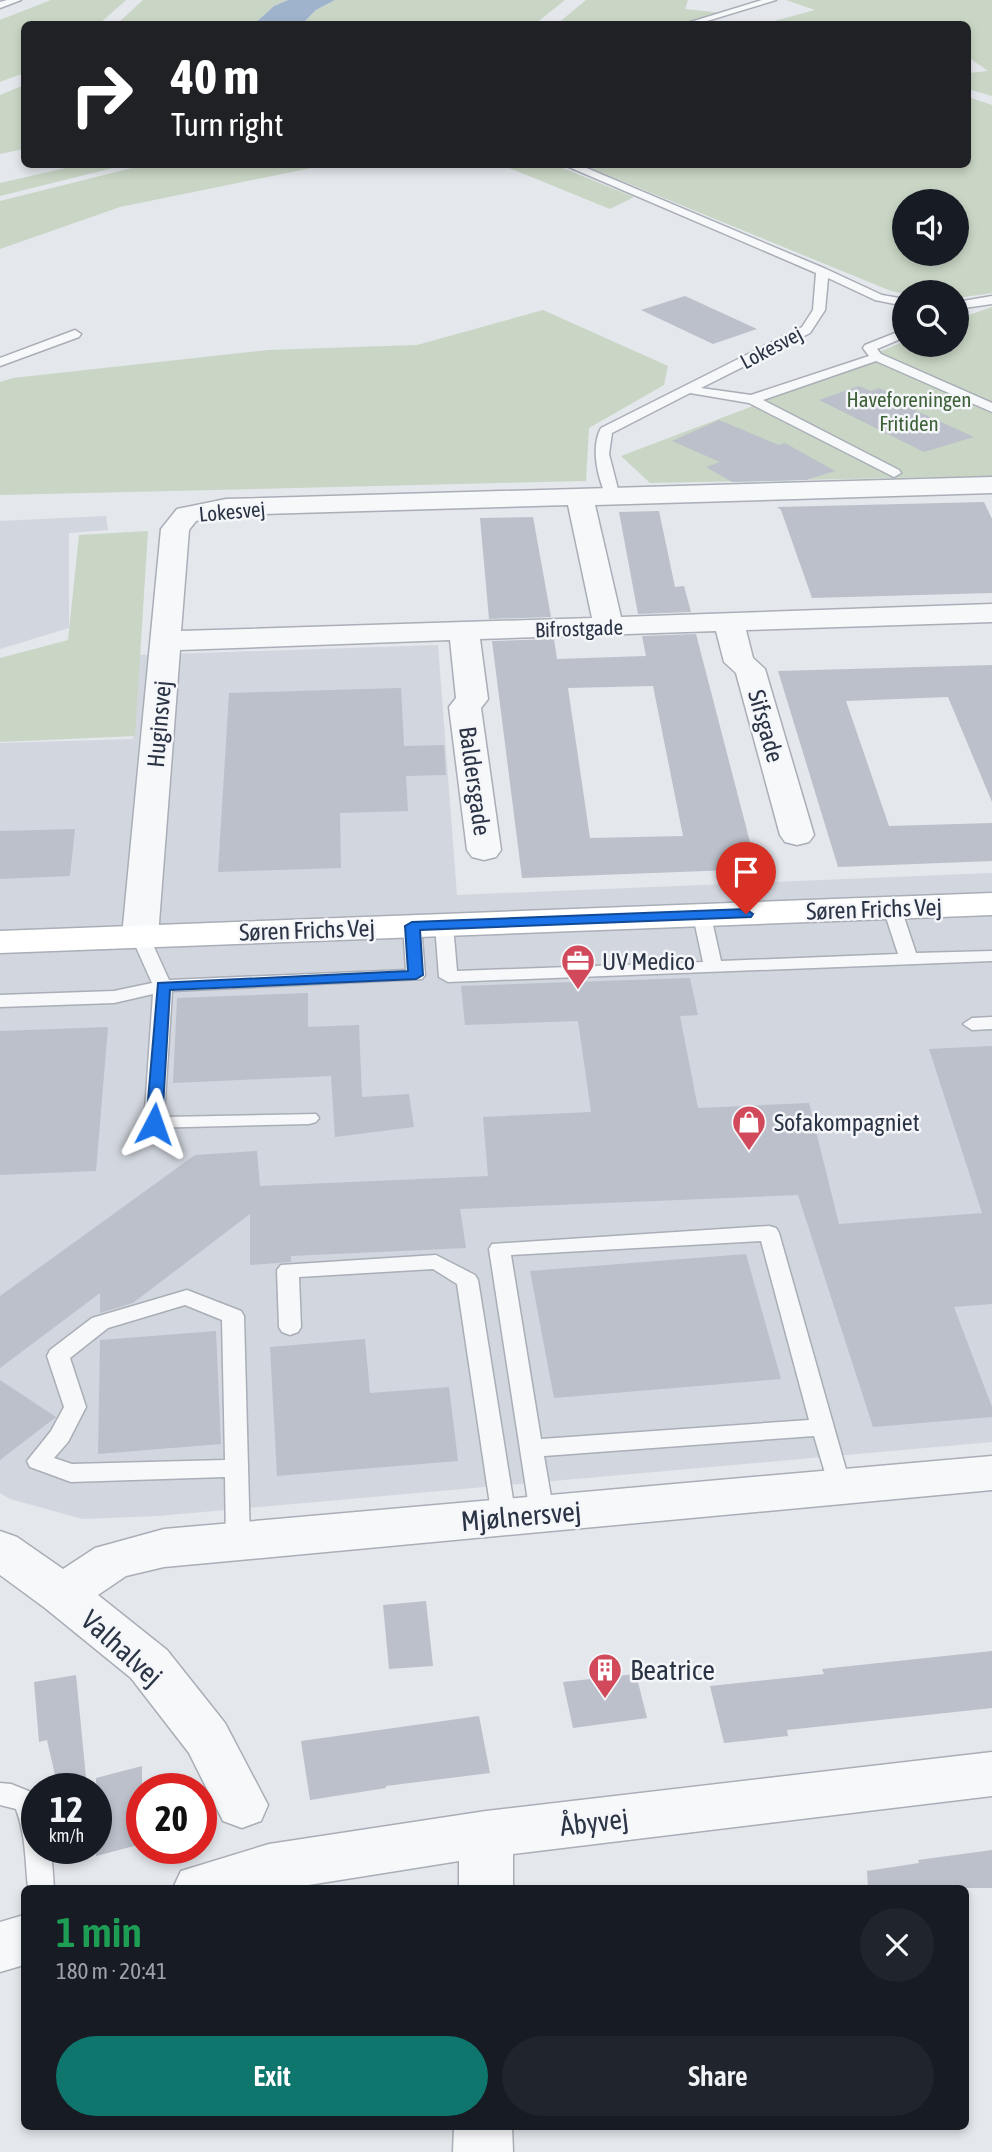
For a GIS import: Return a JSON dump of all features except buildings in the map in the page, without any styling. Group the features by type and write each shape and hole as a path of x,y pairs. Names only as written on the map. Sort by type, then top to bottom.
{"street":[{"name":"Lokesvej","path":"187,515 226,507 992,485"},
{"path":"580,498 609,627"},
{"name":"Huginsvej","path":"140,936 175,529 187,515"},
{"name":"Bifrostgade","path":"165,641 992,613"},
{"name":"Sifsgade","path":"729,623 739,662 750,669 797,835"},
{"name":"Baldersgade","path":"464,632 472,699 465,707 484,850"},
{"name":"Søren Frichs Vej","path":"0,942 992,904"},
{"name":"Mjølnersvej","path":"62,1594 96,1570 137,1554 164,1548 992,1473"},
{"name":"Valhalvej","path":"0,1550 62,1594 149,1664 206,1738 242,1805"},
{"name":"Åbyvej","path":"210,1885 269,1868 486,1835 992,1774"},
{"path":"486,1835 486,1885"},
{"path":"0,1947 21,1941"},
{"path":"483,2152 484,2130"}],"lane":[{"path":"0,5 17,0"},
{"path":"735,11 745,0"},
{"path":"700,21 772,0"},
{"path":"577,168 822,271 879,298 892,300"},
{"name":"Lokesvej","path":"613,496 602,449 606,431 806,330 821,310 822,271"},
{"path":"969,304 992,300"},
{"path":"0,362 75,334"},
{"path":"892,338 869,348 877,357 992,408"},
{"path":"752,399 877,357"},
{"path":"688,389 752,399 894,473"},
{"path":"892,908 909,960"},
{"path":"702,916 713,967"},
{"path":"428,926 448,977 992,956"},
{"path":"0,1001 114,997 163,986 416,975 428,926"},
{"path":"140,936 163,986 154,1124 309,1118"},
{"path":"972,1024 992,1023"},
{"path":"523,1516 532,1448 499,1249 769,1233 839,1487"},
{"path":"290,1327 288,1270 436,1262 467,1280 523,1516"},
{"path":"236,1468 71,1474 38,1461 60,1436 75,1406 58,1356 100,1323 167,1301 187,1297 233,1316 238,1542"},
{"path":"532,1448 822,1427"},
{"path":"0,1794 21,1799"},
{"path":"39,1864 41,1885"}],"shaded area":[{"path":"106,516 108,530 69,533 69,628 0,649 0,521"},
{"path":"438,645 457,895 992,873 992,1442 158,1516 83,1519 10,1499 0,1493 0,743 133,739 139,655"}],"green space":[{"path":"51,0 126,0 102,21 21,21 21,74 0,82 0,20"},
{"path":"143,0 288,0 274,6 257,21 120,21"},
{"path":"335,0 565,0 539,21 305,21 316,10"},
{"path":"586,0 688,0 685,9 723,13 693,21 561,21"},
{"path":"786,0 992,0 992,96 971,90 971,73 988,71 971,59 971,21 774,21 815,10"},
{"path":"21,86 21,150 0,154 0,95"},
{"path":"971,98 992,105 992,293 969,296 969,280 892,280 892,291 590,168 971,168"},
{"path":"66,168 113,168 0,196 0,183"},
{"path":"132,168 311,168 120,207 0,249 0,201"},
{"path":"509,168 562,168 634,197 610,209"},
{"name":"Haveforeningen Fritiden","path":"992,307 992,476 650,483 621,456 753,406 892,347 892,357 969,357 969,315"},
{"path":"543,310 668,366 664,385 589,428 586,481 0,495 0,382 13,378 268,350 417,345"},
{"path":"148,531 135,736 0,742 0,658 68,640 79,535"}],"water":[{"path":"288,0 335,0 316,10 305,21 257,21 274,6"}],"place":[{"name":"UV Medico","path":"578,991"},
{"name":"Sofakompagniet","path":"749,1152"},
{"name":"Beatrice","path":"605,1700"}],"route":[{"path":"154,1124 163,986 416,975 412,926 746,914"}]}
